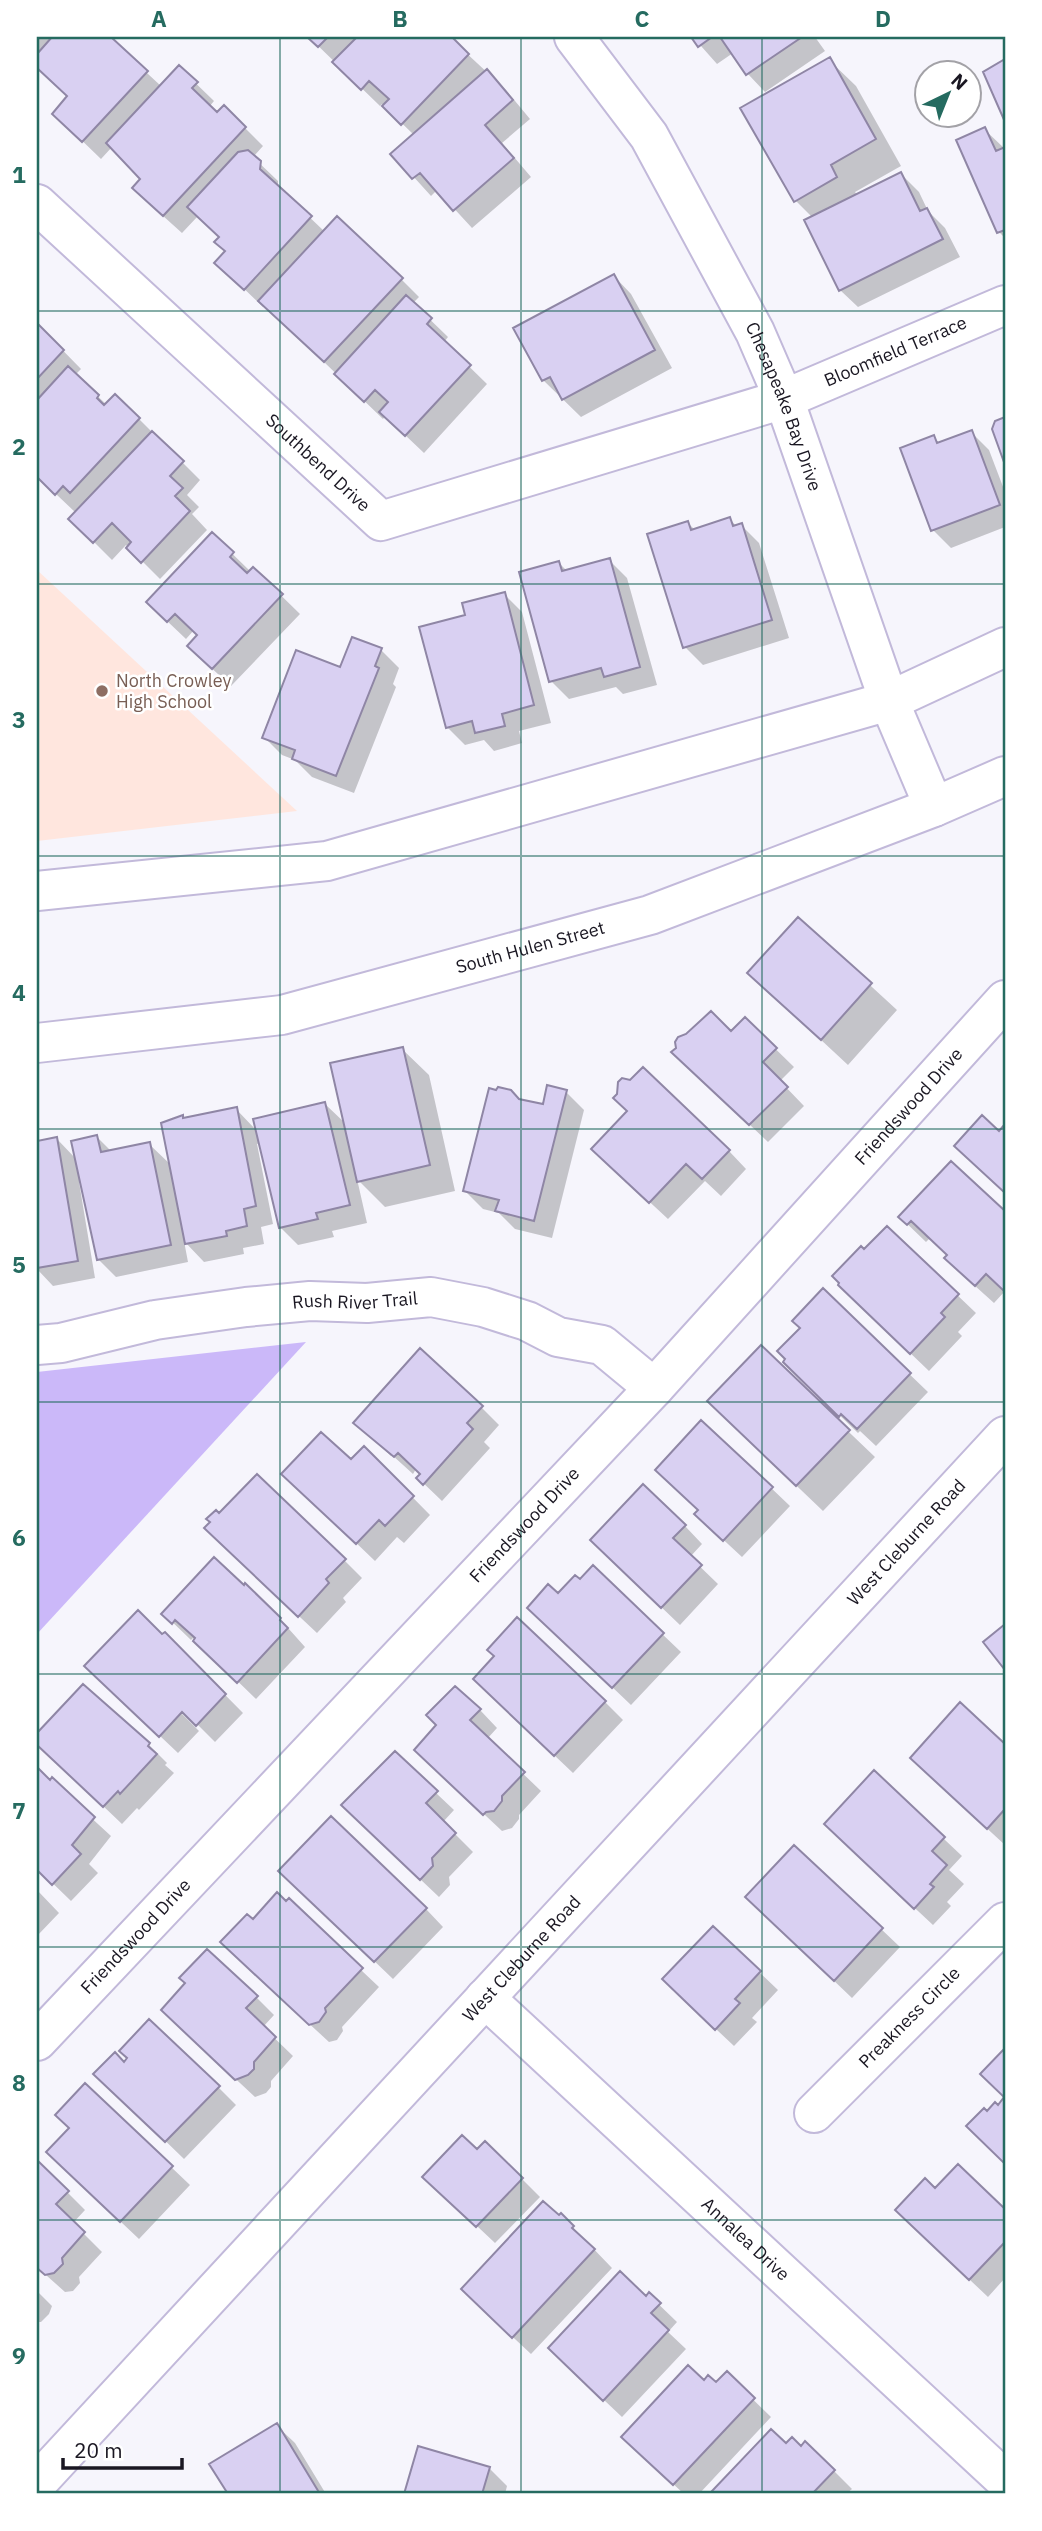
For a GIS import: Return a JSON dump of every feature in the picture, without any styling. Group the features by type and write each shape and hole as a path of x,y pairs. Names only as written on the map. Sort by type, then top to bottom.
{"street":[{"name":"Chesapeake Bay Drive","path":"574,37 649,136 755,332 784,399 889,701 934,807"},
{"name":"Southbend Drive","path":"37,204 381,521 784,399"},
{"name":"Bloomfield Terrace","path":"784,399 1005,305"},
{"path":"37,891 327,861 889,701 1005,647"},
{"name":"South Hulen Street","path":"37,1043 282,1014 650,915 934,807 1005,776"},
{"name":"Friendswood Drive","path":"37,2041 654,1388 1005,1000"},
{"name":"Rush River Trail","path":"37,1345 61,1343 155,1320 246,1307 310,1301 367,1303 431,1297 483,1307 527,1321 558,1337 602,1345 654,1388"},
{"name":"West Cleburne Road","path":"37,2483 1005,1436"},
{"name":"Preakness Circle","path":"814,2113 1005,1923"},
{"name":"Annalea Drive","path":"485,1998 1005,2480"}],"shaded area":[{"name":"North Crowley High School","path":"37,570 297,811 37,841"},
{"path":"306,1342 37,1634 37,1372"}],"building":[{"path":"52,37 111,37 148,71 82,142 52,114 67,96 37,68 37,54"},
{"path":"307,37 328,37 318,47"},
{"path":"357,37 452,37 469,54 401,125 382,106 389,99 369,81 361,90 332,62"},
{"path":"691,37 712,37 698,47"},
{"path":"720,37 802,37 746,75"},
{"path":"830,57 876,139 831,165 837,177 794,202 740,108"},
{"path":"1005,59 1005,122 983,72"},
{"path":"179,65 198,82 192,88 217,112 224,105 246,127 163,216 132,188 140,179 106,143"},
{"path":"487,69 513,100 485,125 514,158 453,211 420,173 412,179 390,154"},
{"path":"985,127 996,151 1005,147 1005,230 997,233 956,140"},
{"path":"248,150 261,161 260,169 312,216 244,290 214,263 225,251 214,242 219,237 187,207 238,152"},
{"path":"901,172 920,211 927,208 943,239 839,291 804,220"},
{"path":"337,216 403,278 324,362 258,301"},
{"path":"614,274 655,350 562,400 550,377 542,381 513,328"},
{"path":"406,295 432,318 427,324 471,365 405,436 379,412 388,402 375,390 364,402 334,374"},
{"path":"37,323 64,350 37,379"},
{"path":"68,366 99,395 97,398 104,405 115,394 140,418 70,493 63,486 55,495 37,477 37,400"},
{"path":"1005,417 1005,465 992,429 995,421"},
{"path":"972,430 1000,505 931,531 900,448 934,435 937,443"},
{"path":"152,431 184,461 170,476 183,488 175,496 190,511 141,563 126,548 131,542 112,523 93,543 68,519"},
{"path":"730,517 733,526 742,523 772,620 683,648 647,534 688,521 691,530"},
{"path":"212,532 234,552 230,557 247,573 253,567 283,594 212,669 187,646 197,635 175,614 167,622 146,602"},
{"path":"610,558 640,667 604,677 601,668 549,682 519,572 559,561 562,571"},
{"path":"505,592 534,705 502,714 505,726 475,733 472,721 446,728 419,627 465,615 462,603"},
{"path":"352,637 382,648 375,666 379,668 336,776 292,759 295,750 262,738 296,650 340,667"},
{"path":"798,917 872,983 821,1040 747,973"},
{"path":"711,1011 731,1031 745,1017 777,1048 763,1062 788,1087 749,1125 671,1052 676,1048 678,1037 686,1034"},
{"path":"403,1047 430,1165 357,1182 330,1063"},
{"path":"643,1067 730,1150 702,1179 686,1164 649,1203 591,1149 627,1111 613,1098 617,1094 618,1082 622,1078 630,1080"},
{"path":"547,1085 567,1090 534,1221 495,1211 499,1200 463,1191 489,1088 511,1090 519,1099 543,1104"},
{"path":"325,1102 350,1205 316,1213 318,1219 279,1228 253,1119"},
{"path":"237,1107 256,1206 244,1209 247,1226 226,1231 227,1236 185,1244 161,1123 183,1115 183,1118"},
{"path":"982,1115 999,1131 1005,1124 1005,1193 954,1146"},
{"path":"97,1135 101,1152 150,1142 171,1245 97,1260 71,1141"},
{"path":"57,1137 78,1261 37,1268 37,1141"},
{"path":"951,1161 1005,1211 1004,1291 986,1274 975,1286 944,1258 947,1255 911,1221 907,1225 898,1217"},
{"path":"887,1226 959,1294 941,1313 945,1317 910,1354 838,1285 832,1276 861,1246 864,1249"},
{"path":"823,1288 911,1373 857,1429 841,1414 839,1417 783,1362 785,1359 777,1351 800,1328 792,1321"},
{"path":"761,1345 850,1430 796,1486 707,1401"},
{"path":"420,1348 483,1406 467,1423 473,1429 423,1485 416,1478 420,1474 398,1453 394,1457 353,1423"},
{"path":"701,1420 773,1487 723,1541 694,1514 698,1510 655,1470"},
{"path":"321,1432 351,1459 364,1446 414,1496 385,1526 379,1520 356,1544 281,1474"},
{"path":"257,1474 346,1559 326,1579 329,1583 298,1617 204,1528 210,1522 206,1519 216,1510 219,1513"},
{"path":"643,1484 686,1525 673,1538 702,1565 661,1608 590,1540"},
{"path":"214,1557 244,1585 245,1583 288,1628 237,1683 193,1641 195,1638 175,1620 172,1624 161,1614"},
{"path":"593,1565 664,1633 612,1688 527,1608 548,1584 558,1593 575,1575 580,1579"},
{"path":"138,1610 162,1634 165,1632 226,1694 196,1726 182,1712 159,1737 84,1666"},
{"path":"517,1617 606,1701 554,1756 473,1679 494,1656 487,1650"},
{"path":"1005,1624 1005,1670 983,1642"},
{"path":"83,1684 150,1743 148,1746 157,1754 120,1794 118,1791 103,1807 37,1745 37,1733"},
{"path":"455,1686 481,1709 470,1720 525,1772 502,1796 502,1801 494,1811 483,1815 414,1750 436,1725 426,1715"},
{"path":"960,1702 1005,1744 1005,1809 987,1829 910,1758"},
{"path":"395,1751 438,1791 426,1803 456,1833 432,1858 433,1866 420,1880 341,1805"},
{"path":"37,1767 50,1780 52,1777 95,1817 72,1845 81,1854 52,1885 37,1870"},
{"path":"874,1770 945,1837 932,1851 947,1865 930,1884 934,1887 914,1909 824,1824"},
{"path":"331,1816 427,1908 374,1962 278,1871"},
{"path":"794,1845 883,1928 834,1981 745,1897"},
{"path":"277,1892 286,1901 289,1898 363,1968 325,2008 326,2012 319,2022 309,2025 220,1942 247,1914 253,1919"},
{"path":"713,1926 761,1971 735,1999 740,2003 715,2030 662,1979"},
{"path":"207,1949 258,1996 246,2008 276,2037 254,2062 254,2069 248,2075 235,2080 161,2010 185,1983 179,1978"},
{"path":"149,2019 220,2086 165,2142 93,2074 115,2052 124,2062 127,2058 119,2051"},
{"path":"1005,2048 1005,2164 966,2126 984,2108 987,2111 995,2102 998,2105 1004,2097 980,2074"},
{"path":"85,2083 173,2166 120,2222 46,2152 69,2128 55,2115"},
{"path":"462,2135 477,2149 485,2141 523,2178 476,2227 422,2177"},
{"path":"37,2160 69,2191 56,2204 85,2232 62,2258 63,2264 54,2273 45,2275 37,2268"},
{"path":"958,2164 1005,2209 1005,2242 969,2280 895,2210 925,2178 935,2188"},
{"path":"543,2201 559,2215 561,2213 574,2226 572,2228 595,2249 512,2338 461,2289"},
{"path":"620,2271 646,2296 649,2292 661,2303 651,2313 669,2330 603,2401 548,2348"},
{"path":"688,2365 704,2380 708,2375 716,2382 727,2371 755,2398 673,2485 621,2437"},
{"path":"277,2423 320,2494 228,2494 209,2464"},
{"path":"771,2429 786,2443 792,2437 801,2446 805,2441 835,2470 812,2494 715,2494 712,2491"},
{"path":"418,2446 490,2467 482,2494 404,2494"}],"place":[{"name":"North Crowley High School","path":"102,691"}]}
